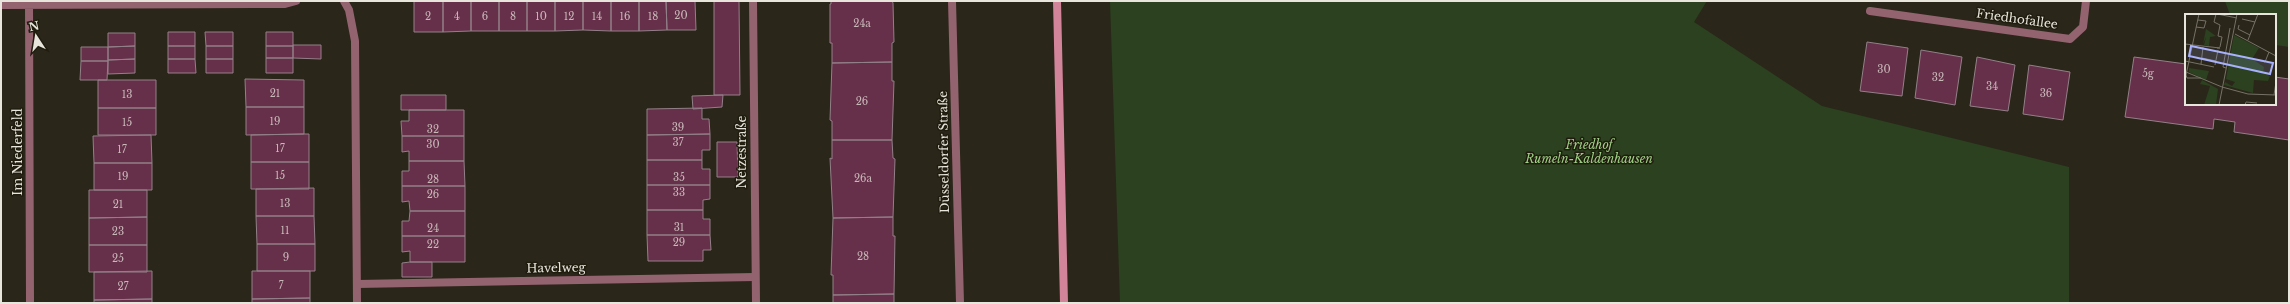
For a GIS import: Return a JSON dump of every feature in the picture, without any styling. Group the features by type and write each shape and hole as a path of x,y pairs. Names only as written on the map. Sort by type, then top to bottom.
{"main road":[{"path":"1057,1 1064,303"}],"street":[{"path":"1,5 29,3 285,4 296,1"},
{"path":"344,1 349,10 354,41 357,303"},
{"name":"Netzestraße","path":"753,1 756,303"},
{"name":"Düsseldorfer Straße","path":"952,1 960,303"},
{"name":"Friedhofallee","path":"1870,11 2070,39 2083,27 2086,1"},
{"name":"Im Niederfeld","path":"29,3 30,303"},
{"name":"Havelweg","path":"357,284 755,277"}],"green space":[{"name":"Friedhof Rumeln-Kaldenhausen","path":"1110,1 1707,1 1694,22 1822,106 2069,167 2069,303 1120,303"},
{"path":"2225,1 2289,1 2289,47 2276,45 2276,14 2230,14"}],"building":[{"path":"414,1 443,1 443,32 414,32"},
{"path":"443,1 471,1 471,31 443,32"},
{"path":"471,1 499,1 499,31 471,31"},
{"path":"499,1 527,1 527,31 499,31"},
{"path":"527,1 555,1 555,31 527,31"},
{"path":"555,1 583,1 583,30 555,31"},
{"path":"583,1 611,1 611,31 583,30"},
{"path":"611,1 639,1 639,31 611,31"},
{"path":"639,1 666,1 667,30 639,31"},
{"path":"666,1 695,1 696,30 667,30"},
{"path":"714,1 739,1 740,95 714,95"},
{"path":"831,1 892,1 894,42 892,43 892,62 832,63 832,43 830,43"},
{"path":"168,32 195,32 195,46 168,46"},
{"path":"205,32 233,32 233,46 206,46"},
{"path":"266,32 293,32 293,46 266,46"},
{"path":"108,33 135,33 135,46 108,47"},
{"path":"1867,42 1908,48 1902,96 1860,91"},
{"path":"293,45 321,45 321,59 293,58"},
{"path":"135,46 135,59 108,60 108,47"},
{"path":"168,46 195,46 195,59 168,59"},
{"path":"206,46 233,46 233,59 206,59"},
{"path":"266,46 293,46 293,58 266,58"},
{"path":"81,47 108,47 108,61 81,61"},
{"path":"1921,50 1962,57 1955,105 1915,98"},
{"path":"1977,57 2015,65 2008,111 1970,106"},
{"path":"2134,57 2185,64 2185,105 2276,105 2276,77 2289,79 2289,140 2234,132 2235,122 2214,119 2213,129 2125,117"},
{"path":"266,58 293,58 293,73 266,73"},
{"path":"135,59 135,73 108,74 108,60"},
{"path":"168,59 195,59 196,73 168,73"},
{"path":"206,59 233,59 233,73 206,73"},
{"path":"81,61 108,61 107,80 80,80"},
{"path":"892,62 892,81 894,81 892,140 832,140 832,121 830,120 832,63"},
{"path":"2029,65 2070,72 2063,120 2023,114"},
{"path":"245,79 304,80 304,107 246,107"},
{"path":"98,80 156,80 156,108 98,108"},
{"path":"401,95 446,95 446,110 401,110"},
{"path":"723,95 722,107 693,109 692,96"},
{"path":"246,107 304,107 304,134 246,135"},
{"path":"98,108 156,108 156,135 98,135"},
{"path":"702,108 702,119 709,119 710,134 647,135 647,109"},
{"path":"409,110 464,110 464,136 402,136 401,121 409,121"},
{"path":"309,134 309,162 251,162 251,135"},
{"path":"710,134 710,150 702,150 702,160 647,160 647,135"},
{"path":"151,135 152,163 94,163 93,136"},
{"path":"402,136 464,136 464,161 409,161 409,151 402,152"},
{"path":"832,140 892,140 893,158 895,159 893,217 833,218 830,158 832,159"},
{"path":"717,142 737,142 738,177 717,177"},
{"path":"647,160 702,160 702,169 710,169 710,185 647,185"},
{"path":"409,161 464,161 465,186 402,186 402,171 409,171"},
{"path":"251,162 309,162 309,189 251,189"},
{"path":"94,163 152,163 152,190 94,190"},
{"path":"647,185 710,185 710,199 703,200 703,210 647,210"},
{"path":"402,186 465,186 465,211 410,211 409,201 402,202"},
{"path":"314,188 314,216 256,216 256,189"},
{"path":"89,190 147,190 147,217 89,218"},
{"path":"647,210 703,210 703,219 710,219 710,235 647,235"},
{"path":"410,211 465,211 465,236 402,236 402,221 409,221"},
{"path":"256,216 314,216 315,244 257,244"},
{"path":"147,217 147,245 89,245 89,218"},
{"path":"893,217 893,236 895,236 894,294 833,295 833,275 831,275 833,218"},
{"path":"647,235 710,235 711,250 703,250 703,261 648,261"},
{"path":"402,236 465,236 465,262 410,262 410,251 402,252"},
{"path":"257,244 315,244 315,271 257,271"},
{"path":"89,245 147,245 147,272 89,272"},
{"path":"432,262 432,277 402,277 402,263"},
{"path":"152,271 152,299 94,300 94,272"},
{"path":"252,271 310,271 310,298 252,299"},
{"path":"894,294 894,303 833,303 833,295"},
{"path":"310,298 310,303 252,303 252,299"},
{"path":"152,299 152,303 94,303 94,300"}]}
